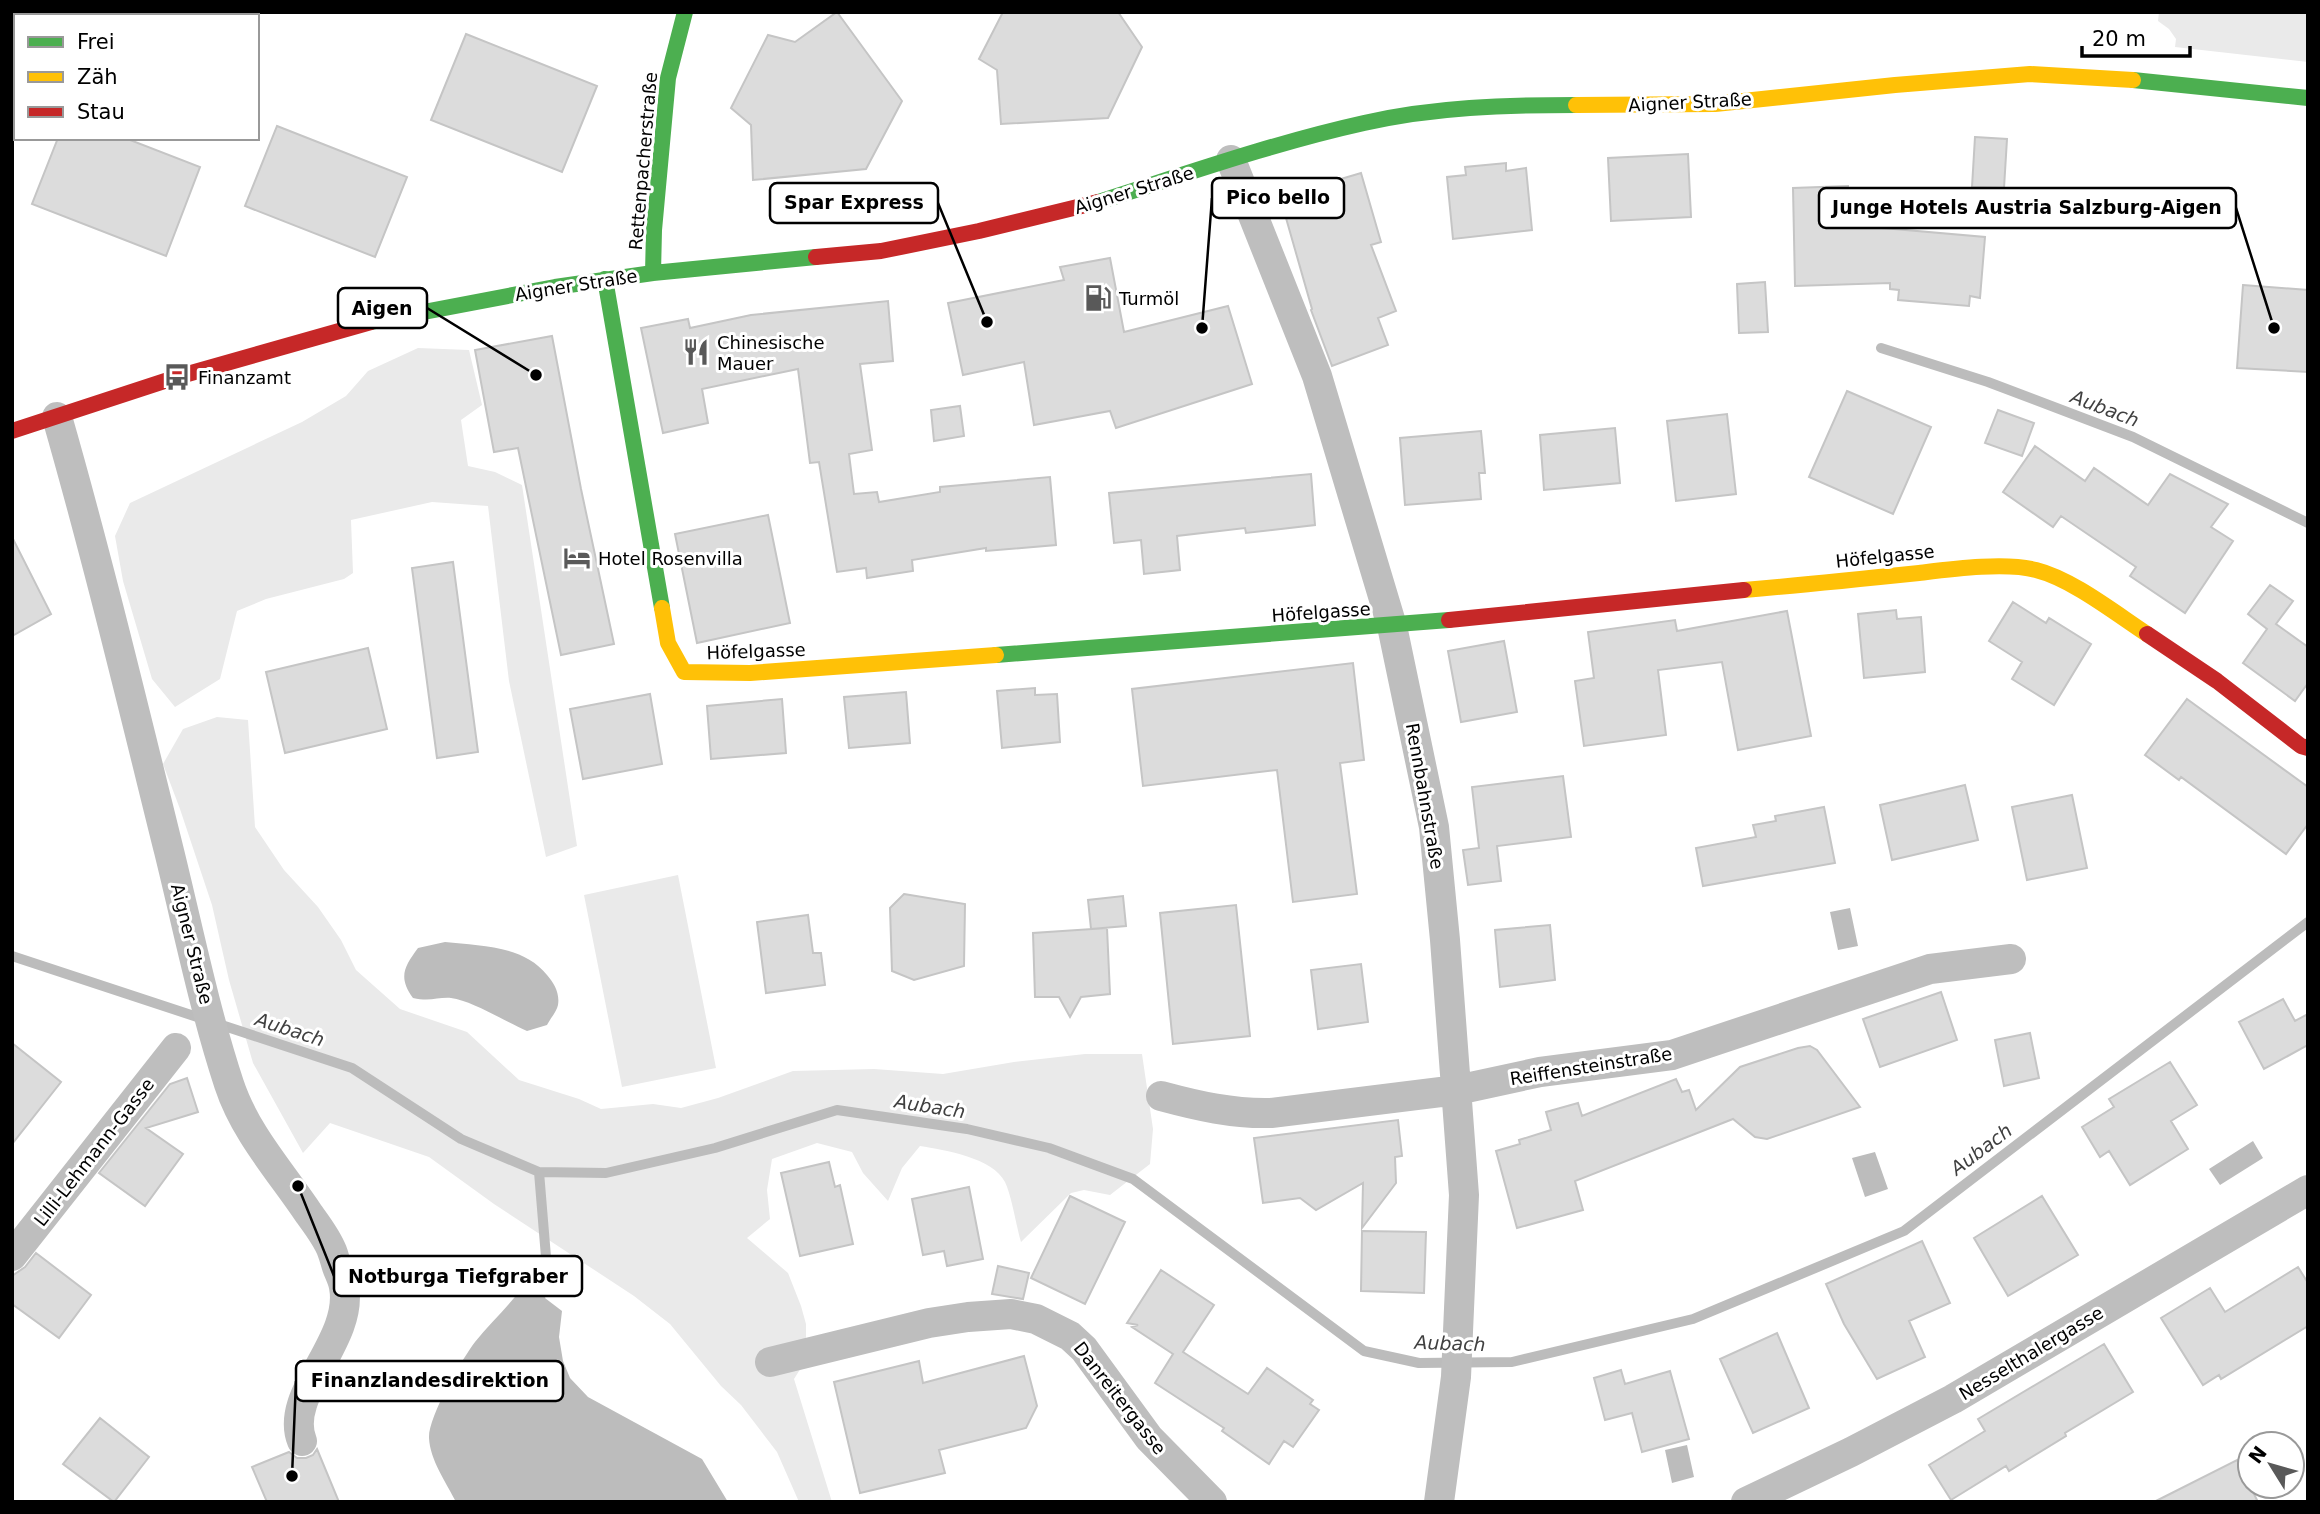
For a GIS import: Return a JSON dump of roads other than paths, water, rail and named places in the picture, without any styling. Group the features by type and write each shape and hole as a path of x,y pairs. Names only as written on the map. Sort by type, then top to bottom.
{"street":[{"name":"Rettenpacherstraße","path":"653,273 654,230 668,78 685,12"},
{"name":"Aigner Straße","path":"12,431 177,377 350,327 604,279 881,251 967,234 1080,208 1231,160 1364,123 1428,112 1498,105 1715,104 2030,74 2132,80 2308,98"},
{"name":"Rennbahnstraße","path":"1231,160 1317,376 1392,626 1434,827 1464,1195 1456,1363 1439,1502"},
{"name":"Höfelgasse","path":"604,279 668,643 684,673 750,673 1392,626 1947,570 2015,567 2036,570 2055,577 2098,601 2217,681 2301,746 2308,748"},
{"name":"Aigner Straße","path":"57,417 86,518 229,1084 263,1150 332,1250 344,1287 344,1308 337,1333 303,1400 298,1419 302,1441"},
{"name":"Reiffensteinstraße","path":"1161,1096 1210,1109 1271,1113 1457,1090 1540,1072 1672,1055 1930,970 2011,959"},
{"name":"Lilli-Lehmann-Gasse","path":"12,1256 176,1048"},
{"name":"Nesselthalergasse","path":"1746,1502 1953,1399 2308,1190"},
{"name":"Danreitergasse","path":"769,1362 929,1323 996,1314 1036,1319 1070,1336 1084,1349 1149,1438 1212,1502"}],"waterway":[{"name":"Aubach","path":"1881,348 1988,382 2133,437 2308,523"},
{"name":"Aubach","path":"12,956 352,1068 461,1139 539,1172 606,1173 715,1148 837,1110 967,1129 1049,1148 1133,1179 1364,1351 1419,1363 1512,1362 1693,1319 1904,1231 2308,922"},
{"name":"Aubach","path":"539,1172 546,1257"},
{"name":"Aubach","path":"541,1295 542,1285"}],"place":[{"name":"Turmöl","path":"1098,298"},
{"name":"Spar Express","path":"987,322"},
{"name":"Pico bello","path":"1202,328"},
{"name":"Junge Hotels Austria Salzburg-Aigen","path":"2274,328"},
{"name":"Chinesische Mauer","path":"696,352"},
{"name":"Aigen","path":"536,375"},
{"name":"Finanzamt","path":"177,377"},
{"name":"Hotel Rosenvilla","path":"577,558"},
{"name":"Notburga Tiefgraber","path":"298,1186"},
{"name":"Finanzlandesdirektion","path":"292,1476"}]}
